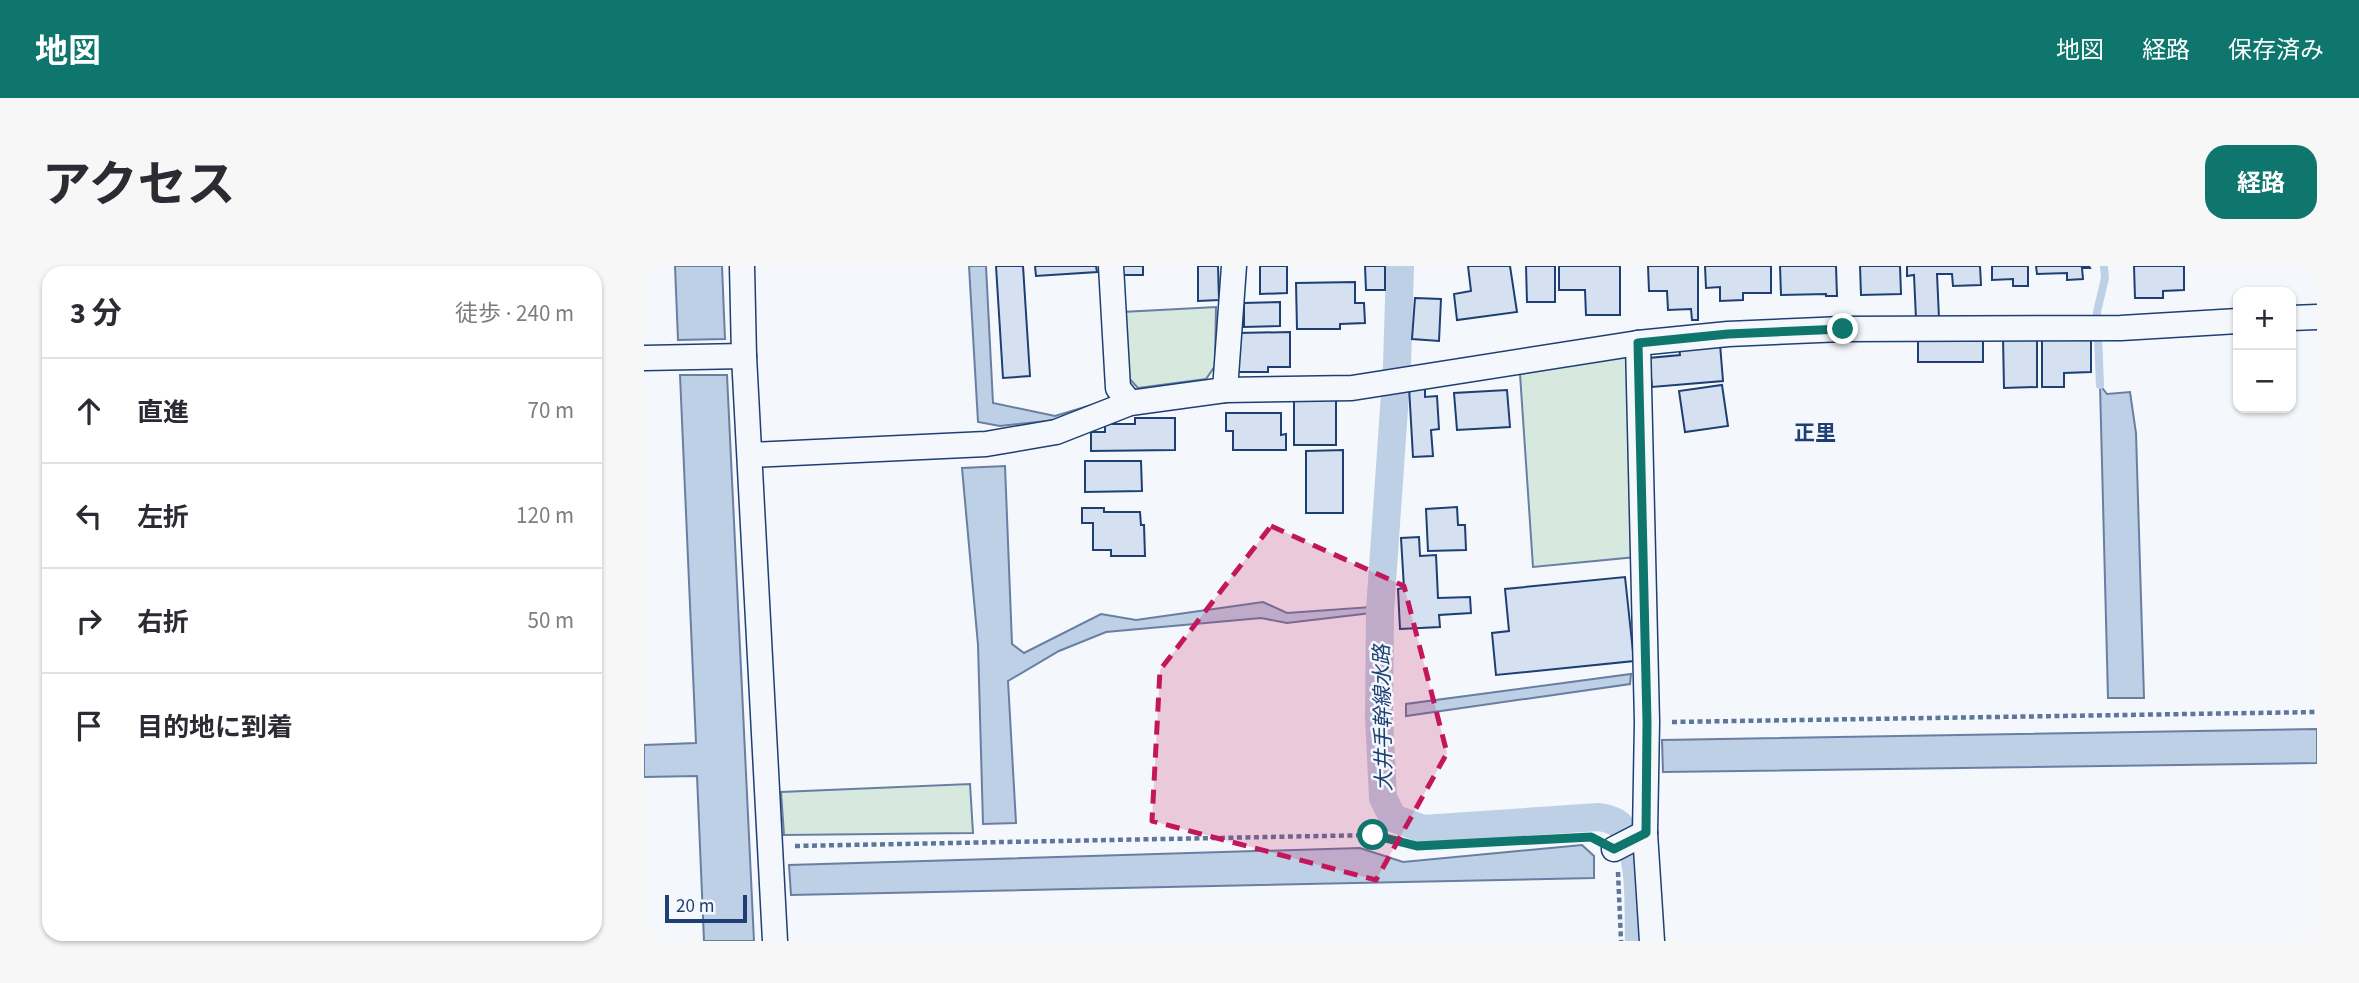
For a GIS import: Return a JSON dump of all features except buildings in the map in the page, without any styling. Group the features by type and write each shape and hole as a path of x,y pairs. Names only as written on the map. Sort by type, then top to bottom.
{"street":[{"path":"741,266 775,941"},
{"path":"1111,266 1118,388 1130,403"},
{"path":"1225,390 1234,266"},
{"path":"2296,318 2317,317"},
{"path":"750,455 986,444 1056,432 1130,403 1225,390 1352,388 1638,343 1728,334 1843,329 2099,328 2233,321"},
{"path":"1638,343 1647,722 1646,833 1652,941"},
{"path":"644,358 744,356"},
{"path":"1614,849 1646,833"}],"path":[{"path":"1647,722 2317,712"},
{"path":"770,846 1373,835 1417,846 1591,837 1614,849 1621,941"}],"highlighted area":[{"path":"1271,526 1404,586 1447,753 1376,880 1152,821 1160,670"}],"shaded area":[{"path":"1216,307 1215,366 1206,379 1138,388 1126,375 1122,312"},
{"path":"1632,354 1636,557 1533,567 1520,374"},
{"path":"970,784 973,833 784,835 781,792"}],"water":[{"path":"675,266 722,266 725,339 678,340"},
{"path":"969,266 986,266 993,403 1055,416 1098,403 1066,419 1000,426 978,422"},
{"path":"680,375 727,375 754,941 704,941 697,776 644,777 644,745 696,743"},
{"path":"2100,385 2107,394 2130,392 2136,433 2144,698 2108,698"},
{"path":"1005,466 1012,644 1024,653 1101,614 1136,620 1263,602 1287,613 1371,607 1371,613 1287,623 1261,618 1106,632 1059,651 1008,681 1016,823 983,824 978,645 962,468"},
{"path":"1631,674 1630,684 1406,716 1406,704"},
{"path":"2317,729 2317,763 1663,772 1662,740"},
{"path":"1582,845 1594,856 1594,878 791,895 789,865 1360,848 1403,862"}],"waterway":[{"name":"大井手幹線水路","path":"1400,266 1397,366 1380,610 1379,717 1383,798 1393,818 1423,829 1598,817 1614,821 1622,828 1633,852 1638,882 1639,941"},
{"path":"2100,385 2097,312 2105,278 2104,266"}],"district":[{"name":"正里","path":"1815,433"}],"route":[{"path":"1373,835 1417,846 1591,837 1614,849 1646,833 1647,722 1638,343 1728,334 1843,329"}]}
